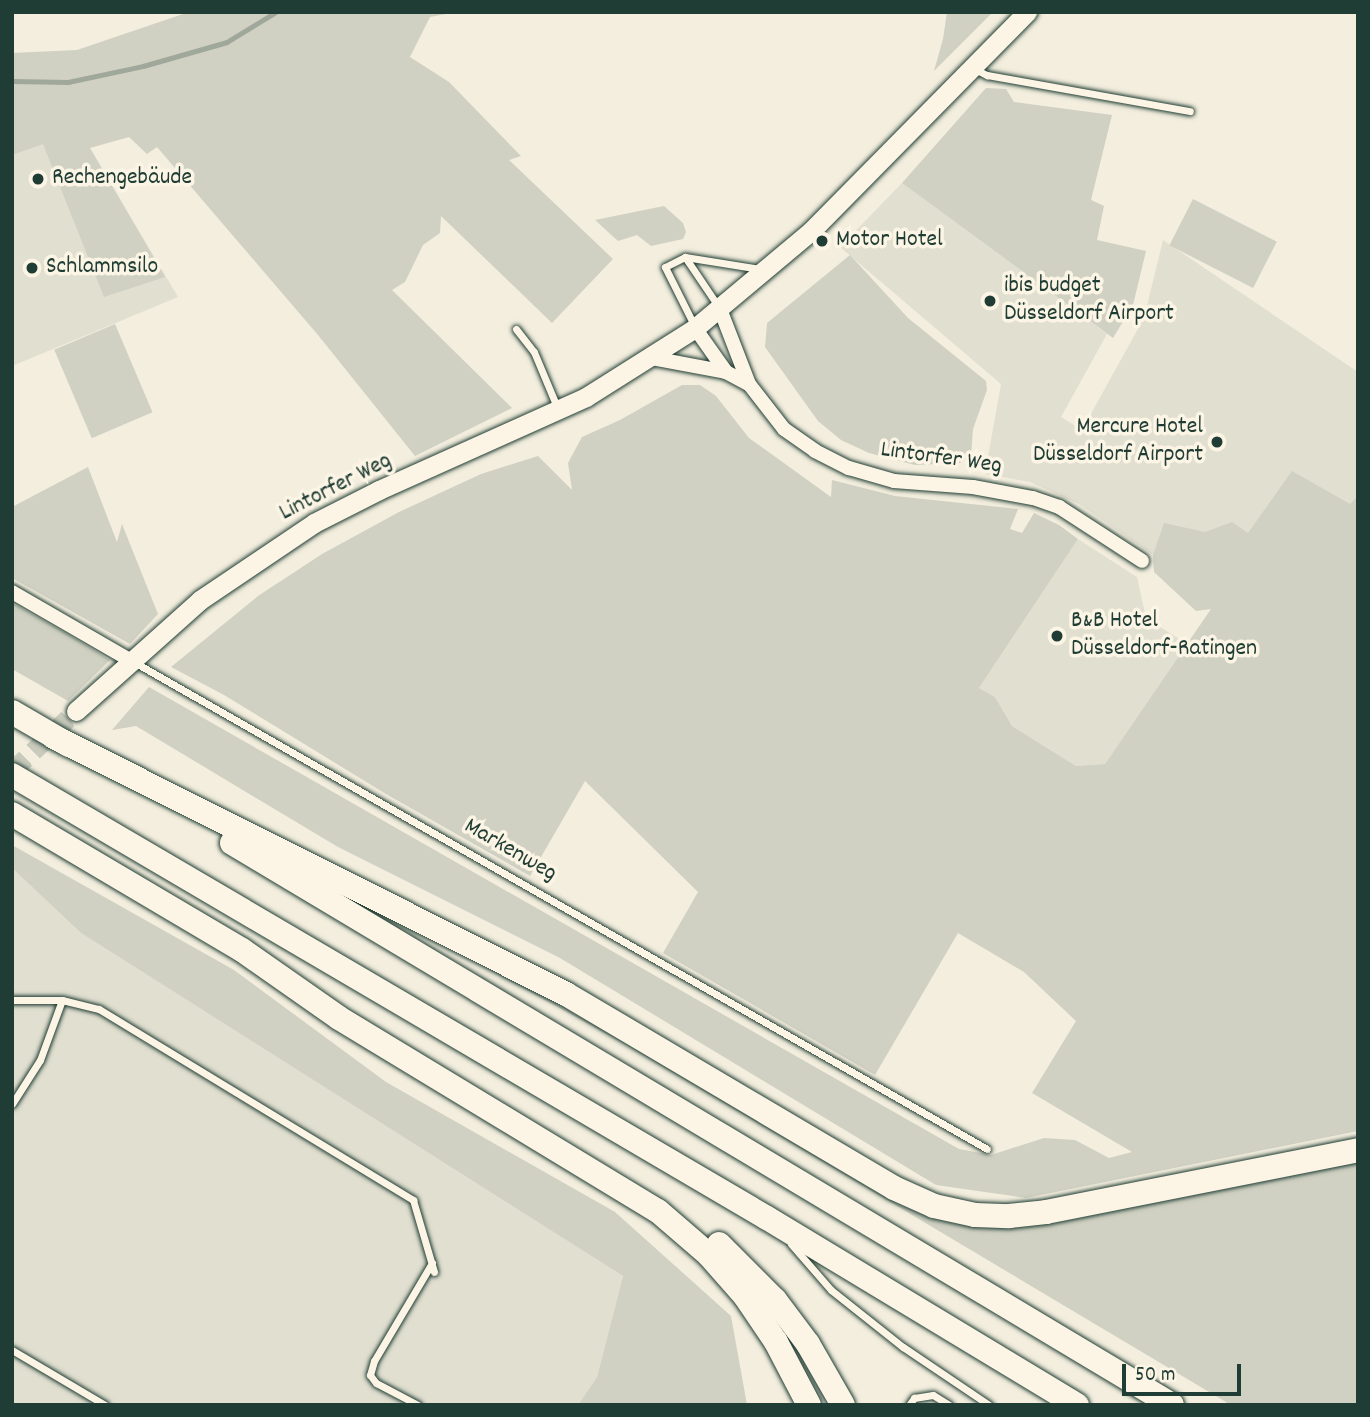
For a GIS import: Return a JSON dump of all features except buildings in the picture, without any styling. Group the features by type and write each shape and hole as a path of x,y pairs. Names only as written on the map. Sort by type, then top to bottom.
{"highway":[{"path":"12,712 1172,1405"},
{"path":"54,737 566,994 894,1188 934,1206 975,1215 1009,1216 1046,1212 1358,1150"},
{"path":"12,775 767,1218 1076,1405"},
{"path":"12,814 242,950 339,1017 634,1195 683,1231 729,1275 776,1342 809,1405"},
{"path":"634,1195 688,1220 751,1273 808,1344 843,1405"}],"main road":[{"name":"Lintorfer Weg","path":"76,711 130,660 201,600 314,523 379,490 559,410 652,358 695,328 767,270 820,222 1027,12"}],"street":[{"name":"Lintorfer Weg","path":"720,309 749,384 784,429 815,451 849,468 894,481 973,487 1033,498 1059,507 1142,561"},
{"name":"Lintorfer Weg","path":"695,328 726,372"},
{"name":"Lintorfer Weg","path":"652,358 726,372 749,384"},
{"name":"Markenweg","path":"12,592 130,660"}],"lane":[{"path":"973,68 987,75 1190,111"},
{"path":"695,328 665,267 685,257 767,270"},
{"path":"685,257 720,309"},
{"path":"516,330 534,352 559,410"},
{"name":"Markenweg","path":"130,660 987,1149"},
{"path":"12,1000 62,1000 99,1009 413,1200 434,1272"},
{"path":"12,1104 40,1060 62,1000"},
{"path":"767,1218 831,1290 903,1347 989,1405"},
{"path":"418,1405 376,1383 370,1375 374,1361 432,1263"},
{"path":"12,1350 105,1405"},
{"path":"909,1405 914,1398 933,1395 949,1405"},
{"path":"968,1405 974,1396"}],"shaded area":[{"path":"189,12 456,12 430,17 410,57 449,82 521,156 509,160 613,259 552,323 441,216 440,233 423,245 405,282 392,290 512,408 415,456 318,335 157,147 147,154 129,137 90,148 165,277 104,297 43,144 12,155 12,53 77,50"},
{"path":"947,12 993,12 934,71 943,39"},
{"path":"986,88 1006,89 1014,102 1112,115 1091,200 1104,206 1097,240 1146,251 1133,305 1113,338 902,183"},
{"path":"12,91 90,148 178,297 12,366"},
{"path":"902,183 1107,334 1061,417 1082,430 1144,318 1163,240 1358,372 1358,548 1153,555 1079,504 1030,482 985,474 1001,384 840,247"},
{"path":"1193,199 1277,242 1253,288 1169,245"},
{"path":"664,206 683,223 686,232 683,239 651,246 637,235 618,241 595,220"},
{"path":"850,255 908,318 986,381 987,390 973,429 971,456 960,463 915,465 869,453 841,440 818,421 765,347 767,323"},
{"path":"115,324 153,412 92,438 54,350"},
{"path":"682,385 700,385 716,396 749,438 831,497 832,480 895,496 1018,509 1010,529 1022,533 1034,513 1059,525 1078,539 979,688 995,697 1012,726 1076,766 1105,764 1211,609 1196,611 1154,572 1153,555 1164,523 1205,532 1232,522 1248,533 1292,471 1350,504 1358,496 1358,1131 1026,1198 936,1185 560,958 338,847 136,726 112,730 149,687 959,1149 991,1155 1044,1138 1075,1140 1109,1158 1132,1152 1032,1093 1076,1021 1024,972 958,933 875,1075 663,953 698,892 585,781 530,876 386,794 224,695 171,667 258,596 322,554 399,512 481,474 538,456 572,490 568,463 582,437 620,420"},
{"path":"88,467 117,542 122,524 158,614 130,644 12,578 12,507"},
{"path":"1078,539 1137,577 1146,618 1187,644 1105,764 1076,766 1012,726 995,697 979,688"},
{"path":"12,603 110,660 68,701 12,669"},
{"path":"12,845 234,970 386,1082 615,1212 731,1316 747,1405 578,1405 597,1377 623,1276 81,933 12,868"},
{"path":"12,868 81,933 623,1276 597,1377 578,1405 12,1405"},
{"path":"438,934 958,1218 1358,1155 1358,1405 1231,1405 625,1044 434,939"}],"waterway":[{"path":"12,81 68,82 143,66 227,42 276,12"}],"tunnel":[{"path":"12,771 76,711"}],"place":[{"name":"Rechengebäude","path":"38,179"},
{"name":"Motor Hotel","path":"822,241"},
{"name":"Schlammsilo","path":"32,268"},
{"name":"ibis budget Düsseldorf Airport","path":"990,301"},
{"name":"Mercure Hotel Düsseldorf Airport","path":"1217,442"},
{"name":"B&B Hotel Düsseldorf-Ratingen","path":"1057,636"}]}
